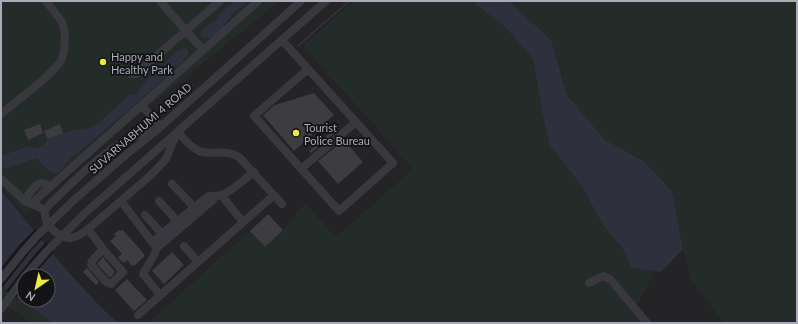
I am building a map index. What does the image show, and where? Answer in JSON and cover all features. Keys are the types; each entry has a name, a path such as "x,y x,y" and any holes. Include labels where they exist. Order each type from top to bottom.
{"street":[{"path":"1,114 42,81 62,59 65,34 62,22 46,1"},
{"path":"160,1 204,50"},
{"path":"131,74 136,74 220,1"},
{"path":"28,202 50,186 258,1"},
{"name":"SUVARNABHUMI 4 ROAD","path":"1,279 22,253 75,199 161,126 301,1"},
{"path":"32,268 60,237 84,214 326,1"},
{"path":"282,40 393,163 339,211 254,116 308,69"},
{"path":"141,105 161,126 135,136 101,157 51,203 45,210 46,217 51,228 57,234 72,238 88,229 151,175 166,159 178,132"},
{"path":"301,169 356,122"},
{"path":"178,132 189,144 200,152 227,152 234,154 243,160 282,204"},
{"path":"180,223 194,207 208,196 218,195 230,191 254,172"},
{"path":"1,179 28,202 45,210"},
{"path":"172,184 194,207"},
{"path":"154,245 180,223 218,195"},
{"path":"218,195 243,222"},
{"path":"138,315 274,195"},
{"path":"121,201 154,245 153,257 143,274 160,295"},
{"path":"159,202 180,223"},
{"path":"145,215 164,236"},
{"path":"88,229 103,250"},
{"path":"184,246 198,262"},
{"path":"589,283 603,276 610,279 647,323"},
{"path":"1,309 16,289"}],"shaded area":[{"path":"1,1 797,1 797,323 1,323"},
{"name":"Happy and Healthy Park","path":"1,1 280,1 129,123 25,214 1,187"},
{"path":"353,1 474,1 478,6 504,26 533,59 549,144 583,188 602,224 624,250 631,268 653,271 652,277 637,305 652,323 148,323 250,231 265,247 283,230 305,203 336,237 413,169 303,46"},
{"path":"509,1 797,1 797,323 724,323 691,279 683,249 672,191 644,161 605,140 567,95 551,40"},
{"path":"1,285 16,296 16,308 32,308 53,323 31,323 1,301"}],"water":[{"path":"235,1 249,1 234,12 222,28 213,36 208,38 202,37 201,34 203,29 215,21 220,14"},
{"path":"474,1 509,1 551,40 567,95 605,140 644,161 672,191 683,249 661,272 631,268 624,250 602,224 583,188 549,144 533,59 504,26 478,6"},
{"path":"185,48 188,53 183,61 146,95 72,157 60,172 51,172 36,158 8,168 1,167 1,156 26,147 37,148 44,144 48,139 74,130 89,128 99,123 130,94 135,95 147,80 161,71 173,55"},
{"path":"1,190 71,275 118,323 53,323 32,308 56,308 56,268 16,268 16,296 1,285"}],"pier":[{"path":"35,229 43,238 18,268 16,268 16,270 2,288 1,268 20,244"},
{"path":"46,242 54,252 40,268 24,268"},
{"path":"16,278 16,298 6,291"}],"building":[{"name":"Tourist Police Bureau","path":"314,93 334,115 294,151 263,115 275,105"},
{"path":"40,124 43,133 28,140 24,130"},
{"path":"60,124 63,133 48,139 44,131"},
{"path":"335,129 337,131 311,153 309,151"},
{"path":"344,140 363,162 338,184 318,161"},
{"path":"268,214 283,230 265,247 250,231"},
{"path":"119,230 123,230 144,254 144,257 135,265 132,266 127,260 124,263 118,258 122,254 110,241 116,236 114,234"},
{"path":"172,252 184,265 164,284 152,271"},
{"path":"103,257 115,272 110,278 97,264"},
{"path":"87,268 99,282 96,285 83,272"},
{"path":"127,279 147,300 134,311 115,290"}],"waterway":[{"path":"298,46 349,1"}],"place":[{"name":"Happy and Healthy Park","path":"103,62"},
{"name":"Tourist Police Bureau","path":"296,133"}]}
